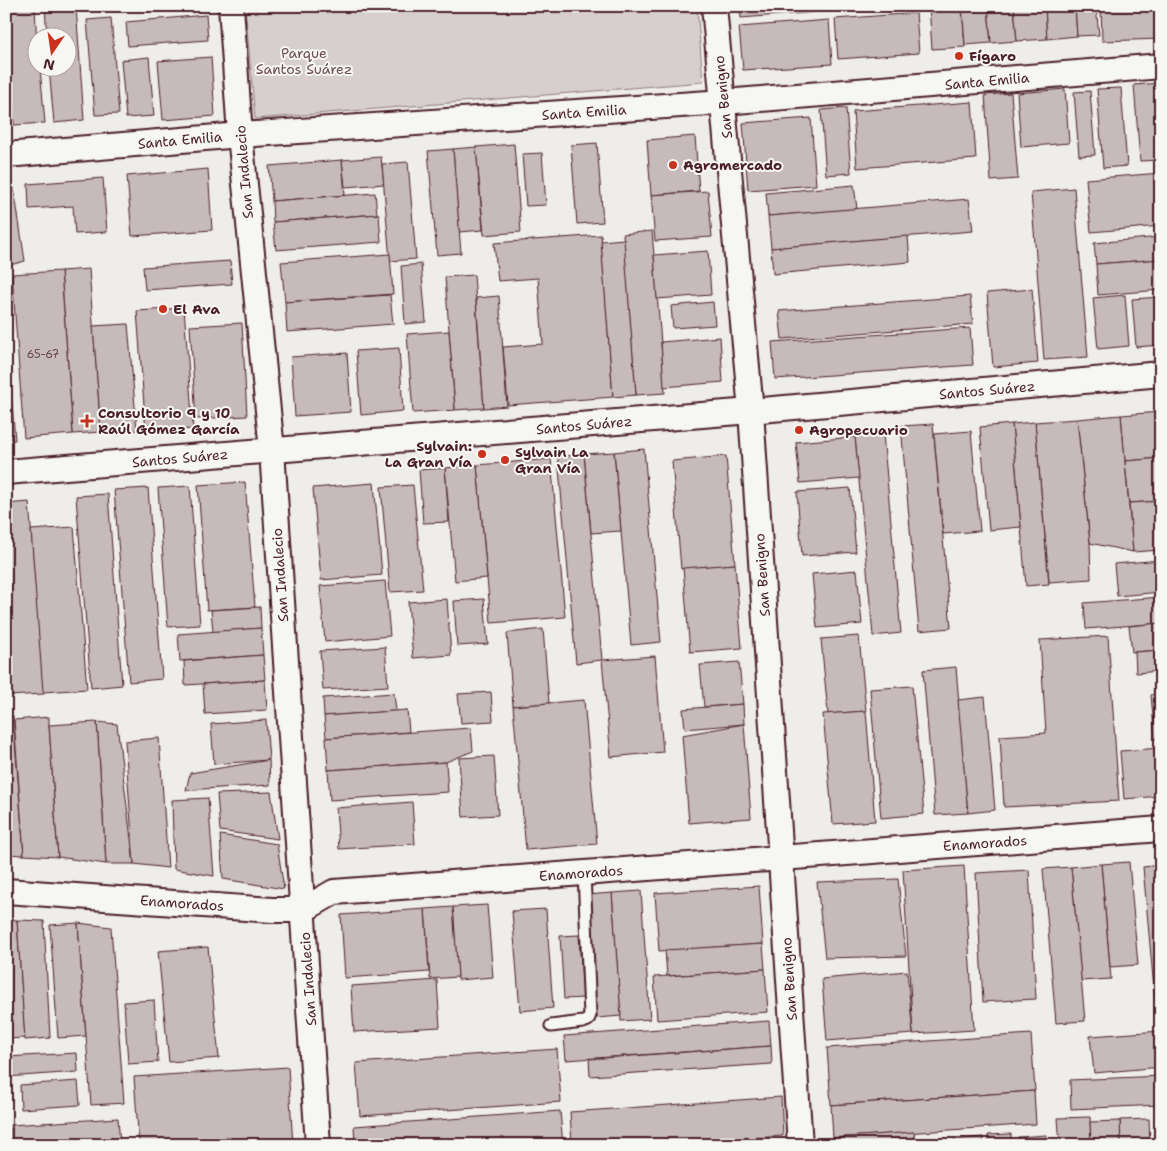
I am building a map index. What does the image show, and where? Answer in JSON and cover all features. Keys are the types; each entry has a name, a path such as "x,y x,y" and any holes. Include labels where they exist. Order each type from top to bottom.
{"street":[{"name":"San Indalecio","path":"231,6 240,135 272,450 318,1145"},
{"name":"San Benigno","path":"714,6 751,411 800,1145"},
{"name":"Santa Emilia","path":"6,155 240,135 724,102 1161,66"},
{"name":"Santos Suárez","path":"6,472 751,411 1161,374"},
{"name":"Enamorados","path":"6,890 272,910 303,910 334,892 1161,829"}],"lane":[{"path":"551,1026 583,1022 588,1020 590,1015 584,873"}],"green space":[{"name":"Parque Santos Suárez","path":"245,6 697,6 703,82 255,119"}],"building":[{"path":"6,6 35,6 36,28 28,28 28,78 41,78 45,123 14,125"},
{"path":"45,6 76,6 78,28 46,28"},
{"path":"276,6 317,6 276,9"},
{"path":"740,6 896,6 741,18"},
{"path":"929,6 962,6 965,47 932,49"},
{"path":"962,6 988,6 991,43 965,45"},
{"path":"988,6 1014,6 1017,41 991,43"},
{"path":"1014,6 1045,6 1047,39 1017,41"},
{"path":"1045,6 1075,6 1077,36 1047,39"},
{"path":"1075,6 1096,6 1099,35 1077,36"},
{"path":"1101,6 1161,6 1161,39 1102,41"},
{"path":"916,13 919,53 838,59 835,19"},
{"path":"206,15 208,40 128,46 126,22"},
{"path":"111,18 119,114 95,115 87,20"},
{"path":"829,20 832,64 743,70 739,27"},
{"path":"78,34 84,120 54,123 50,78 78,78"},
{"path":"149,57 154,116 126,118 121,60"},
{"path":"211,57 215,116 163,120 158,61"},
{"path":"1161,83 1161,160 1140,161 1134,85"},
{"path":"1121,88 1127,166 1103,168 1097,89"},
{"path":"1065,89 1069,143 1021,147 1017,93"},
{"path":"1090,91 1095,155 1079,156 1074,92"},
{"path":"1011,93 1018,179 991,181 985,95"},
{"path":"972,102 976,159 857,168 853,111"},
{"path":"846,108 851,173 826,175 821,110"},
{"path":"811,118 816,185 748,190 743,123"},
{"name":"Agromercado","path":"695,136 699,191 651,195 647,140"},
{"path":"597,143 603,222 577,224 571,145"},
{"path":"514,144 521,232 484,235 476,147"},
{"path":"476,147 483,230 459,232 453,149"},
{"path":"453,149 461,253 437,255 428,151"},
{"path":"542,153 546,205 526,206 522,154"},
{"path":"381,157 384,184 345,187 342,160"},
{"path":"342,160 345,195 272,201 269,166"},
{"path":"408,162 416,259 390,261 382,164"},
{"path":"208,169 212,230 132,236 127,176"},
{"path":"1161,173 1161,226 1091,232 1086,179"},
{"path":"103,178 107,232 75,234 73,206 29,209 28,184"},
{"path":"854,185 857,209 768,216 766,193"},
{"path":"14,188 25,261 6,266 6,190"},
{"path":"1074,188 1088,357 1044,360 1031,192"},
{"path":"708,191 712,237 655,241 651,195"},
{"path":"375,193 377,214 273,222 272,201"},
{"path":"969,199 973,231 771,248 768,216"},
{"path":"379,214 381,242 276,250 273,222"},
{"path":"652,231 665,393 636,395 623,234"},
{"path":"601,235 613,397 508,405 503,347 543,344 538,278 498,281 494,243"},
{"path":"908,236 910,262 773,274 771,248"},
{"path":"1161,237 1161,259 1096,264 1094,243"},
{"path":"624,239 636,395 613,397 601,241"},
{"path":"708,251 711,295 657,299 654,255"},
{"path":"390,254 393,294 285,302 281,262"},
{"path":"1161,259 1161,290 1098,295 1096,264"},
{"path":"230,261 232,284 145,290 143,267"},
{"path":"421,264 426,322 405,324 401,266"},
{"path":"89,269 101,432 73,434 61,271"},
{"path":"61,271 73,434 24,438 12,274"},
{"path":"474,275 484,408 455,410 445,277"},
{"path":"1032,289 1038,363 993,367 987,293"},
{"path":"390,295 393,324 287,332 285,302"},
{"path":"1125,295 1129,346 1098,349 1093,298"},
{"path":"499,296 507,406 484,408 476,298"},
{"path":"970,296 973,324 782,339 779,311"},
{"path":"1161,297 1161,345 1136,347 1132,299"},
{"path":"713,302 715,325 673,328 671,306"},
{"path":"184,308 193,429 146,432 137,311"},
{"path":"242,323 247,416 196,419 190,326"},
{"path":"128,324 137,430 101,432 93,326"},
{"path":"6,325 15,440 6,441"},
{"path":"970,328 973,365 775,379 772,342"},
{"path":"449,331 455,410 413,413 407,334"},
{"path":"720,337 723,382 664,387 661,342"},
{"path":"399,348 403,411 361,415 356,351"},
{"path":"347,353 351,412 295,416 291,357"},
{"path":"1161,412 1161,458 1125,461 1121,415"},
{"path":"1121,415 1133,552 1090,543 1077,419"},
{"path":"1077,419 1090,543 1091,579 1049,582 1035,422"},
{"path":"1035,422 1049,584 1026,586 1012,424"},
{"path":"933,424 951,628 919,631 901,426"},
{"path":"1012,424 1021,527 989,530 980,427"},
{"path":"971,431 980,531 943,534 934,434"},
{"path":"883,434 901,633 873,636 855,437"},
{"path":"855,437 859,478 800,483 796,442"},
{"path":"644,449 661,642 631,645 614,452"},
{"path":"614,452 621,531 591,533 584,454"},
{"path":"584,454 602,660 576,663 558,457"},
{"path":"726,456 735,564 681,569 672,461"},
{"path":"1161,458 1161,501 1129,503 1125,461"},
{"path":"551,459 565,617 491,623 477,465"},
{"path":"477,465 487,578 455,581 445,468"},
{"path":"445,468 449,522 423,523 419,470"},
{"path":"245,482 255,607 207,610 198,485"},
{"path":"374,483 382,575 321,580 313,488"},
{"path":"413,485 423,590 390,592 381,487"},
{"path":"190,486 200,625 168,627 158,488"},
{"path":"148,488 162,679 129,682 114,490"},
{"path":"850,488 856,552 802,556 797,492"},
{"path":"108,494 122,685 91,688 76,496"},
{"path":"1161,501 1161,550 1133,552 1129,503"},
{"path":"29,502 44,694 8,696 6,504"},
{"path":"74,527 87,689 43,692 31,530"},
{"path":"1161,560 1161,592 1117,596 1114,564"},
{"path":"735,564 742,648 690,652 683,568"},
{"path":"857,570 862,624 817,628 812,574"},
{"path":"385,581 390,636 325,642 320,586"},
{"path":"1161,597 1161,623 1086,629 1084,603"},
{"path":"447,599 451,655 413,658 408,602"},
{"path":"484,599 488,644 457,646 454,601"},
{"path":"260,607 261,628 213,632 211,610"},
{"path":"1161,623 1161,650 1132,652 1129,626"},
{"path":"261,628 263,655 180,661 178,634"},
{"path":"543,629 549,703 513,706 507,633"},
{"path":"859,636 866,711 828,714 821,639"},
{"path":"1108,636 1119,801 1004,807 1000,736 1046,733 1040,640"},
{"path":"385,647 388,686 323,690 320,651"},
{"path":"1161,650 1161,671 1136,673 1135,652"},
{"path":"263,655 265,680 185,685 184,661"},
{"path":"655,656 663,752 611,757 602,660"},
{"path":"739,662 743,704 704,707 700,665"},
{"path":"956,667 968,813 935,815 923,670"},
{"path":"1153,671 1161,671 1161,694 1154,694"},
{"path":"265,680 267,710 205,714 203,684"},
{"path":"912,686 924,814 881,818 870,689"},
{"path":"491,692 493,721 461,723 458,694"},
{"path":"394,693 396,711 324,716 323,698"},
{"path":"1161,694 1161,738 1155,739 1151,695"},
{"path":"985,697 995,810 968,813 958,700"},
{"path":"584,700 597,844 526,850 513,706"},
{"path":"743,704 744,724 685,729 683,709"},
{"path":"407,710 409,732 326,738 324,716"},
{"path":"866,711 875,821 833,824 823,714"},
{"path":"6,716 13,716 24,855 6,854"},
{"path":"49,717 58,857 24,855 14,720"},
{"path":"266,720 269,760 214,764 211,724"},
{"path":"97,722 117,724 134,864 106,864"},
{"path":"97,722 106,864 58,857 49,725"},
{"path":"744,724 751,818 689,823 682,735"},
{"path":"471,728 473,751 446,762 328,770 326,738"},
{"path":"159,738 168,868 134,864 125,741"},
{"path":"1161,748 1161,796 1124,799 1120,751"},
{"path":"494,756 498,815 463,817 459,758"},
{"path":"269,760 270,785 186,790 190,773"},
{"path":"446,762 448,792 330,800 328,770"},
{"path":"271,792 278,839 220,831 217,794"},
{"path":"208,798 214,876 174,869 172,800"},
{"path":"412,802 415,844 339,849 336,808"},
{"path":"220,835 277,844 284,889 223,879"},
{"path":"1129,862 1138,965 1110,967 1101,864"},
{"path":"1101,864 1111,979 1081,981 1071,867"},
{"path":"1161,865 1161,1001 1155,1001 1143,867"},
{"path":"964,866 974,1030 913,1034 903,870"},
{"path":"1071,867 1085,1021 1056,1023 1043,869"},
{"path":"1029,870 1036,999 983,1002 976,873"},
{"path":"898,879 906,956 825,958 817,882"},
{"path":"759,886 763,944 659,951 655,893"},
{"path":"641,891 650,1019 621,1021 612,893"},
{"path":"612,893 621,1016 597,1018 587,895"},
{"path":"487,905 493,977 458,980 453,907"},
{"path":"453,907 458,977 430,979 425,909"},
{"path":"425,909 429,972 345,978 341,915"},
{"path":"546,909 553,1008 520,1011 512,911"},
{"path":"6,919 17,920 25,1038 6,1039"},
{"path":"17,920 44,921 50,1038 25,1040"},
{"path":"78,923 86,1036 58,1038 50,925"},
{"path":"78,923 111,927 124,1103 91,1105"},
{"path":"579,935 583,998 564,999 560,936"},
{"path":"763,944 765,969 667,976 665,950"},
{"path":"208,947 219,1058 169,1062 158,951"},
{"path":"765,969 768,1012 657,1020 654,977"},
{"path":"907,971 913,1034 827,1041 822,979"},
{"path":"437,980 440,1027 354,1032 351,986"},
{"path":"154,1000 158,1062 128,1064 124,1002"},
{"path":"769,1021 771,1046 566,1060 564,1036"},
{"path":"1161,1031 1161,1067 1094,1073 1090,1036"},
{"path":"1031,1034 1035,1091 831,1105 827,1048"},
{"path":"771,1046 772,1064 590,1076 589,1059"},
{"path":"557,1049 561,1102 360,1116 356,1063"},
{"path":"77,1053 78,1072 6,1077 6,1057"},
{"path":"288,1067 293,1145 139,1145 134,1077"},
{"path":"1161,1076 1161,1105 1071,1109 1070,1080"},
{"path":"78,1081 80,1105 21,1109 20,1085"},
{"path":"1034,1091 1036,1124 833,1138 831,1105"},
{"path":"781,1097 783,1136 653,1145 572,1145 570,1112"},
{"path":"560,1111 563,1145 355,1145 354,1126"},
{"path":"1090,1117 1091,1145 1060,1145 1058,1118"},
{"path":"118,1118 120,1145 11,1145 10,1125"},
{"path":"1149,1119 1150,1145 1121,1145 1120,1120"},
{"path":"1120,1121 1121,1145 1091,1145 1090,1122"},
{"path":"6,1125 10,1125 11,1145 6,1145"},
{"path":"914,1132 915,1145 834,1145 833,1138"},
{"path":"1011,1134 1011,1145 988,1145 988,1135"},
{"path":"1046,1135 1047,1145 1018,1145 1018,1137"},
{"path":"983,1137 983,1145 954,1145 953,1140"}],"place":[{"name":"Fígaro","path":"959,56"},
{"name":"Agromercado","path":"673,165"},
{"name":"El Ava","path":"163,309"},
{"name":"Consultorio 9 y 10 Raúl Gómez García","path":"87,421"},
{"name":"Agropecuario","path":"799,430"},
{"name":"Sylvain: La Gran Vía","path":"482,454"},
{"name":"Sylvain La Gran Vía","path":"505,460"}]}
